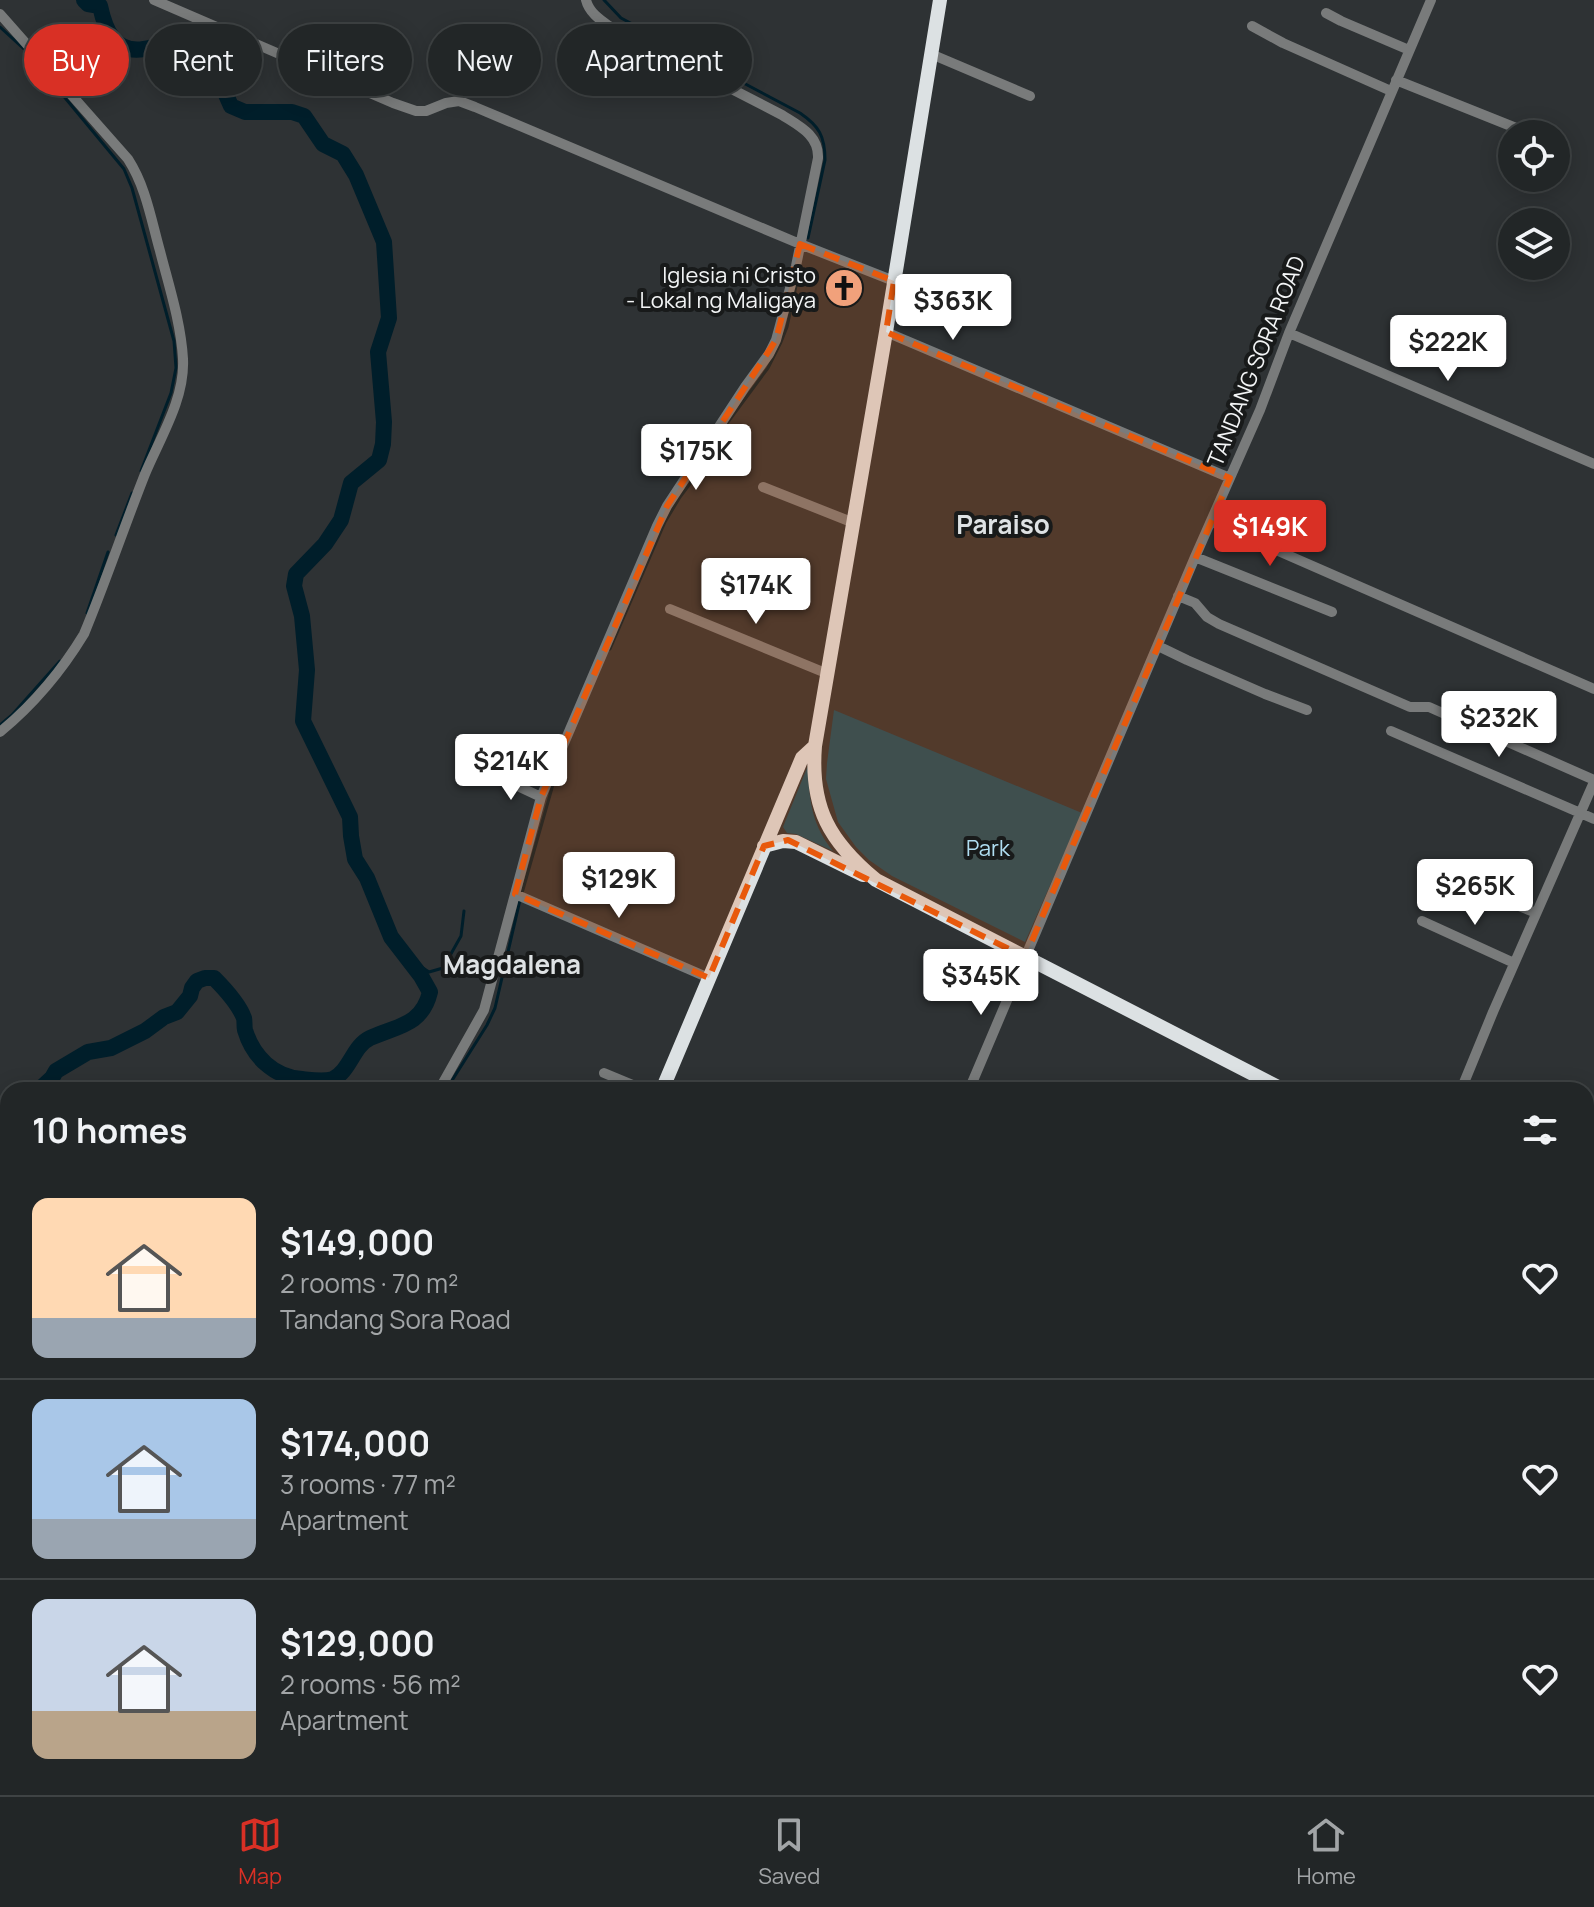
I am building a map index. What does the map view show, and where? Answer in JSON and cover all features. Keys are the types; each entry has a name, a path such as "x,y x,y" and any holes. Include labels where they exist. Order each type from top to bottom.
{"highway":[{"path":"876,880 847,854 831,834 816,789 813,765 940,0"},
{"path":"665,1082 802,758 815,746"},
{"path":"764,846 783,841 796,842 820,852 1268,1082"}],"street":[{"path":"154,0 416,111 459,101 475,107 894,281"},
{"path":"444,1082 484,1010 541,797 667,506 776,340 789,296 818,158 815,140 807,131 782,115 609,26 587,7 586,0"},
{"name":"TANDANG SORA ROAD","path":"972,1082 1260,410 1289,333 1431,0"},
{"path":"1326,13 1409,50"},
{"path":"0,14 137,173 144,189 176,314 183,360 176,399 163,435 84,634 71,657 47,687 24,713 0,732"},
{"path":"1252,26 1283,43 1498,122"},
{"path":"931,54 1030,96"},
{"path":"886,332 1230,478"},
{"path":"1289,333 1594,464"},
{"path":"763,487 854,523"},
{"path":"1212,522 1594,689"},
{"path":"1195,557 1332,612"},
{"path":"1178,596 1195,603 1207,617 1219,624 1410,707 1429,707 1594,781 1464,1082"},
{"path":"670,609 828,674"},
{"path":"1158,646 1307,710"},
{"path":"1391,731 1594,819"},
{"path":"496,776 541,797"},
{"path":"515,894 709,978"},
{"path":"1490,894 1536,913"},
{"path":"1422,921 1514,963"},
{"path":"604,1073 626,1082"}],"highlighted area":[{"path":"800,244 894,281 886,332 1230,478 1025,957 788,840 764,846 709,978 515,894 541,797 667,506 776,340"}],"green space":[{"name":"Park","path":"834,710 1082,813 1025,942 892,876 856,847 838,822 826,779"},
{"path":"809,763 812,810 820,831 833,851 787,833 783,827"}],"waterway":[{"path":"48,1082 56,1071 88,1052 111,1048 177,1012 197,981 205,978 214,978 235,1002 244,1018 253,1049 266,1064 282,1074 318,1080 333,1079 344,1070 364,1042 414,1018 421,1012 430,992 391,937 367,878 355,859 350,817 303,721 307,670 302,616 294,586 296,574 325,544 341,520 351,483 379,460 384,422 378,352 389,318 384,242 356,175 343,154 323,144 304,116 292,112 245,112 231,106 216,72 181,39 144,49 125,48 108,31 100,6 84,0"},
{"path":"604,0 621,18 812,122 822,138 825,160 808,238"},
{"path":"0,27 24,49"},
{"path":"64,96 124,169 174,341 176,368 171,393 141,471"},
{"path":"610,649 665,522 728,422 768,368 787,327 798,277"},
{"path":"116,535 132,493"},
{"path":"87,613 108,552"},
{"path":"0,725 60,661"},
{"path":"522,893 556,774"},
{"path":"451,1082 495,1008 520,900"},
{"path":"415,967 429,972 443,968 461,936 464,911"}],"place":[{"name":"Iglesia ni Cristo - Lokal ng Maligaya","path":"844,288"}],"district":[{"name":"Paraiso","path":"1003,525"},
{"name":"Magdalena","path":"512,965"}]}
